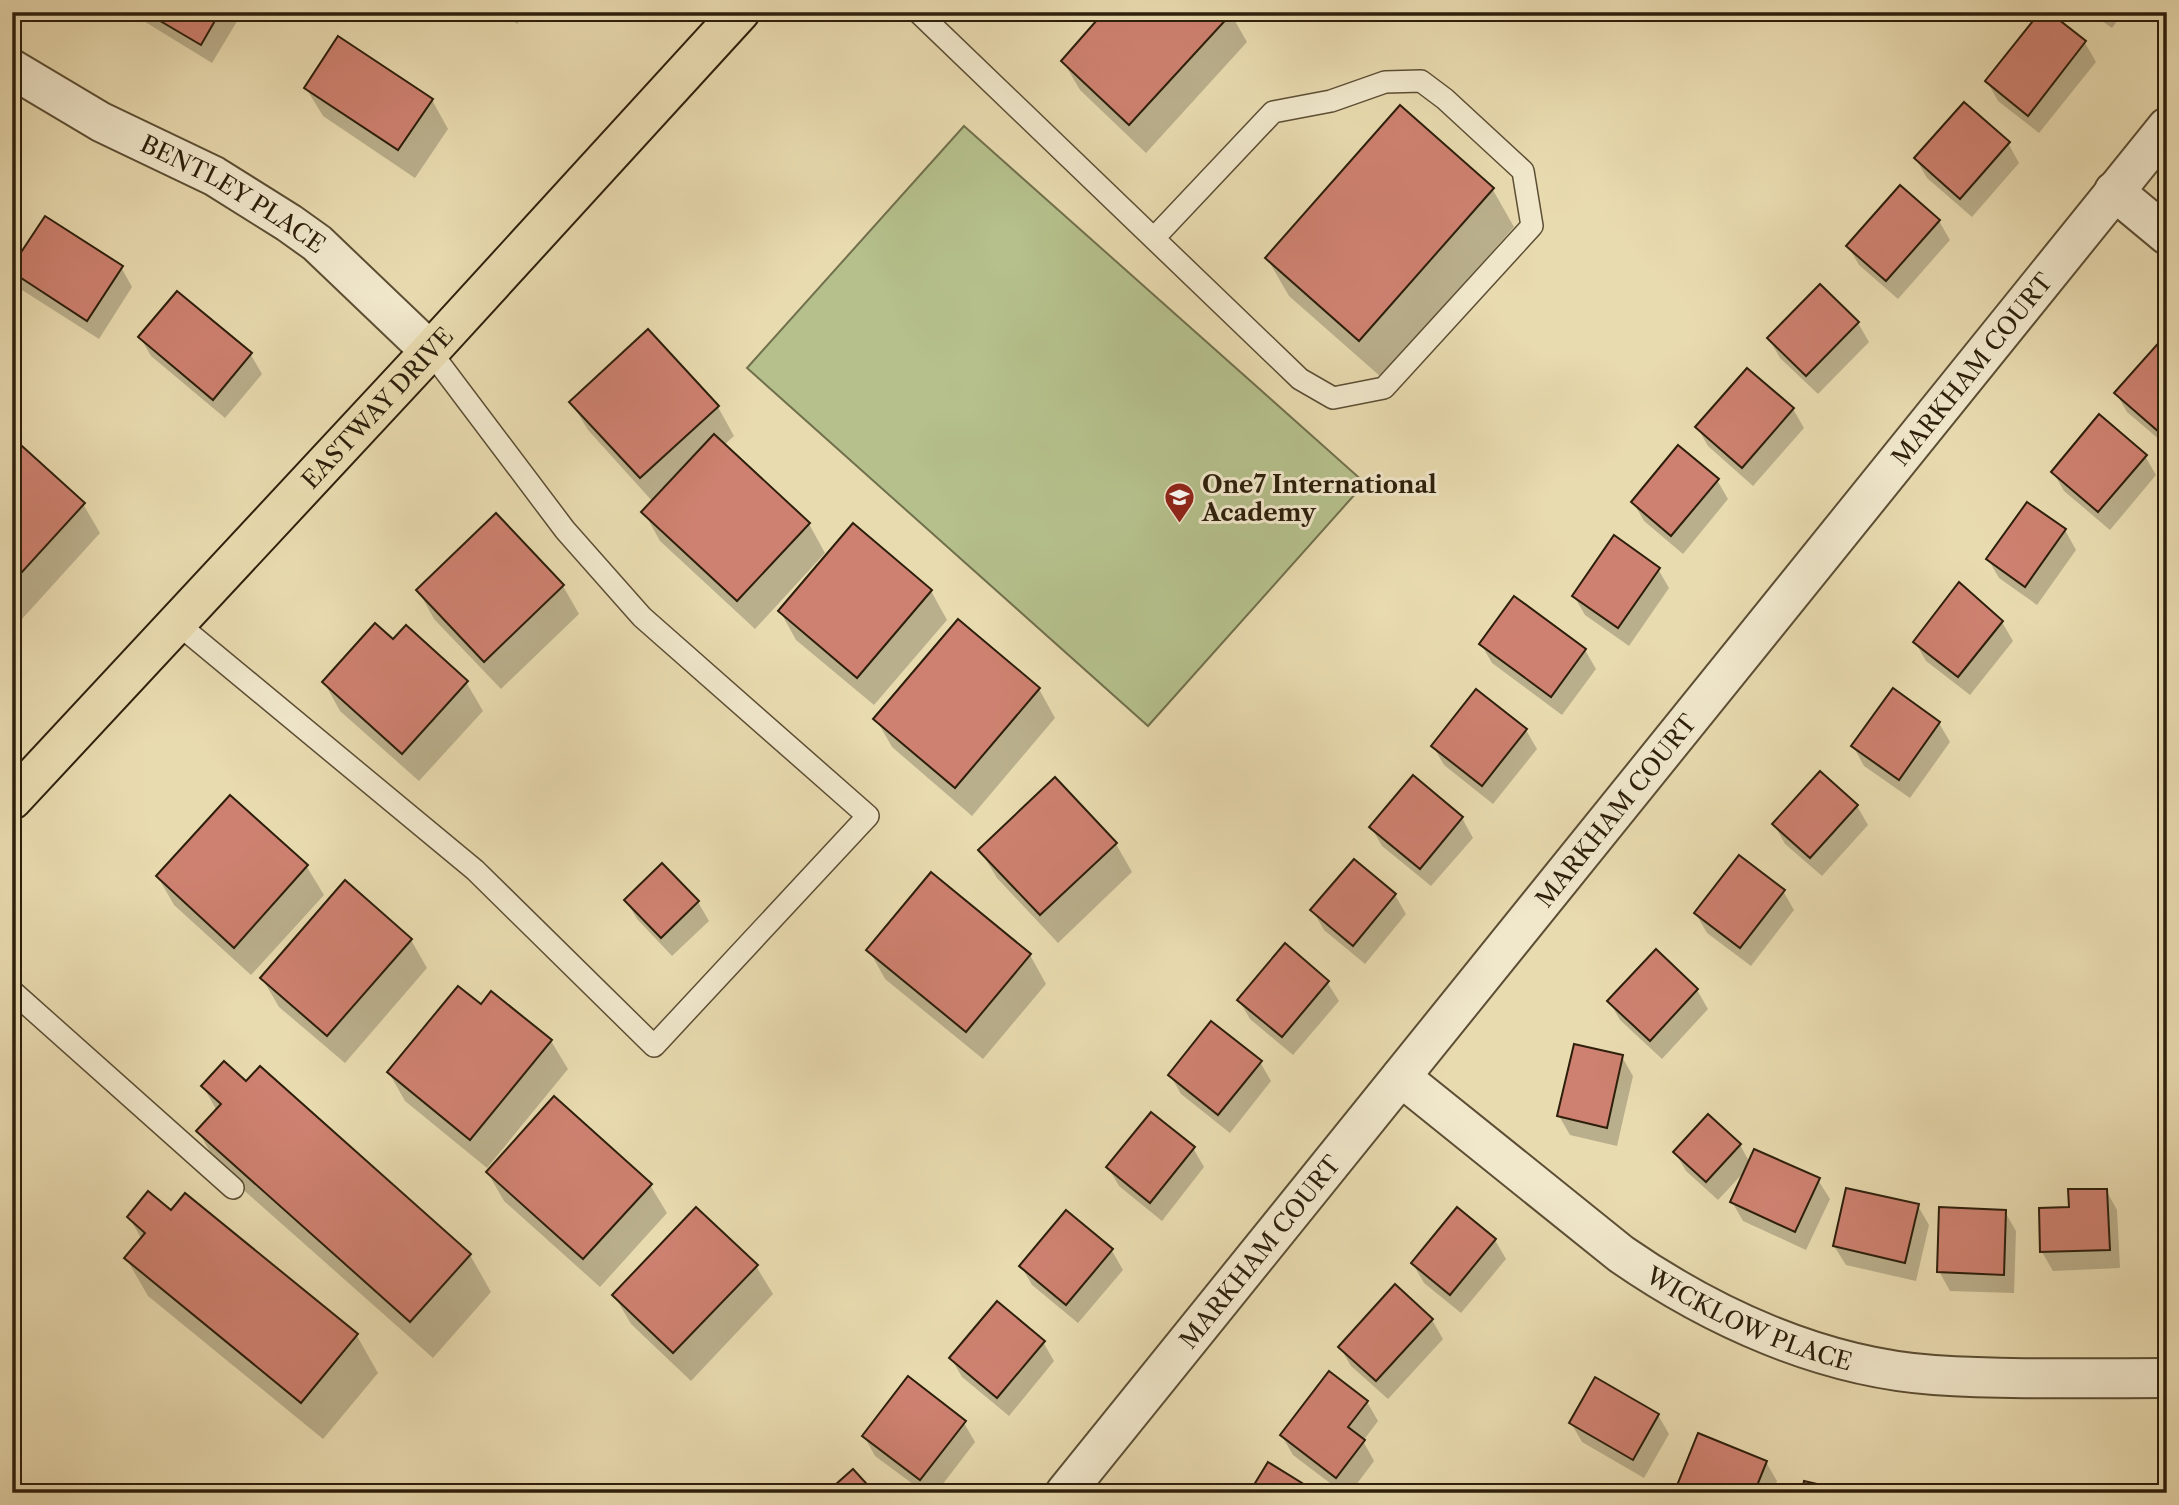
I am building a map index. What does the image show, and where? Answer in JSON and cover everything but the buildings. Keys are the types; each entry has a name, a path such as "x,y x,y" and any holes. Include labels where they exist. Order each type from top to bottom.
{"main road":[{"name":"EASTWAY DRIVE","path":"12,800 178,624 740,12"}],"street":[{"name":"BENTLEY PLACE","path":"12,69 101,122 214,176 289,223 317,243 430,351"},
{"name":"MARKHAM COURT","path":"1065,1493 2167,127"},
{"path":"2115,191 2167,234"},
{"name":"WICKLOW PLACE","path":"1401,1077 1621,1254 1655,1278 1730,1319 1828,1354 1932,1374 2167,1378"}],"lane":[{"path":"918,12 1300,379 1333,398 1384,388 1532,226 1523,171 1421,81 1385,82 1331,101 1273,112 1155,237"},
{"path":"178,624 475,870 654,1046 868,816 642,617 565,530 430,351"},
{"path":"12,991 233,1188"}],"green space":[{"path":"964,126 1365,483 1148,726 747,368"}],"place":[{"name":"One7 International Academy","path":"1179,525"}]}
